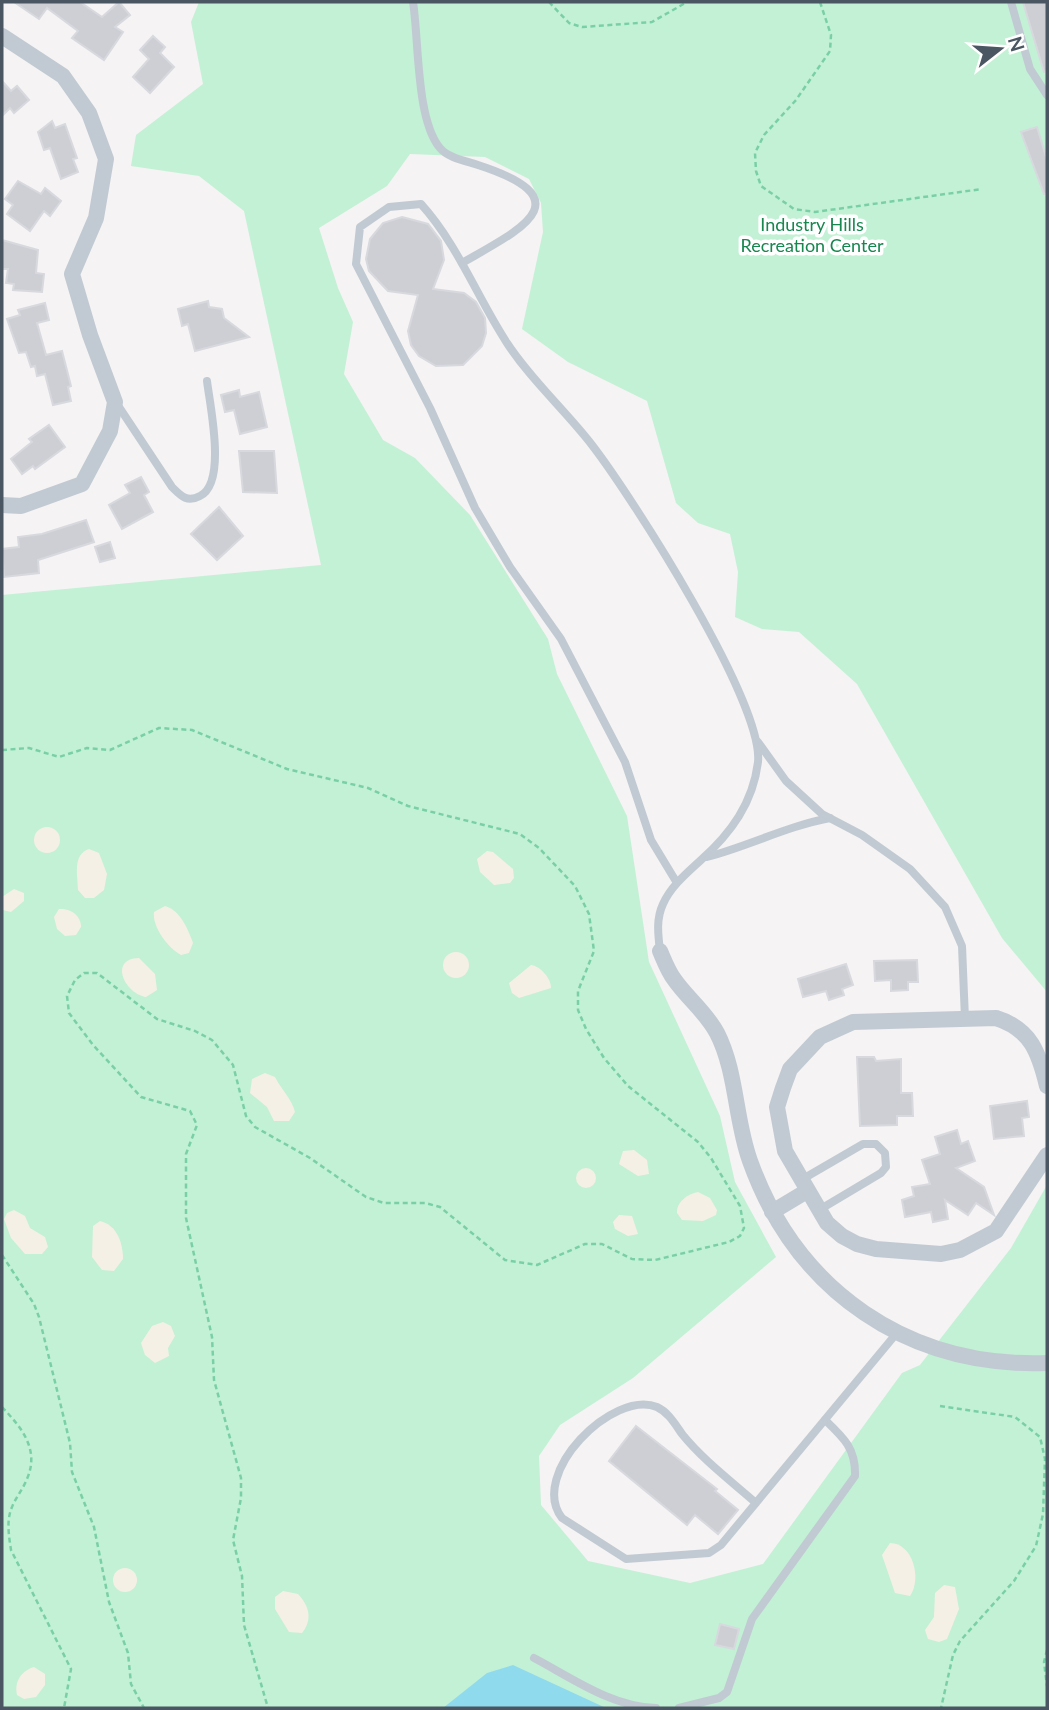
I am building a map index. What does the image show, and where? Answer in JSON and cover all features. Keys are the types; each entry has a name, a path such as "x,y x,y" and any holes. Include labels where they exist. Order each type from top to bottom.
{"street":[{"path":"2,36 63,76 89,114 106,159 96,218 72,274 90,335 115,402 110,431 82,484 22,506 2,505"},
{"path":"660,951 673,978 717,1033 729,1069 749,1160 786,1238 816,1272 850,1303 896,1334 968,1358 1009,1364 1047,1363"},
{"path":"1047,1086 1037,1049 1024,1032 1011,1023 996,1018 853,1022 828,1032 803,1052 790,1069 778,1107 785,1151 804,1186 827,1223 857,1244 941,1254 960,1250 996,1231 1047,1155"},
{"path":"772,1212 804,1186"}],"lane":[{"path":"413,2 422,95 431,134 441,150 515,179 531,190 535,200 535,214 524,227 462,263"},
{"path":"1011,2 1030,69 1047,95"},
{"path":"677,883 652,840 625,762 561,639 510,567 475,508 430,408 356,264 360,228 389,207 421,204 442,228 514,352 593,446 648,525 740,692 757,739 786,781 830,818 862,835 910,869 945,907 962,946 965,1019"},
{"path":"115,402 172,487 184,498 194,499 204,495 211,486 216,468 207,380"},
{"path":"660,951 657,925 663,904 677,883 734,825 747,805 758,759 757,739"},
{"path":"705,857 738,849 798,824 830,818"},
{"path":"804,1186 863,1144 876,1144 886,1153 886,1167 881,1173 819,1210"},
{"path":"756,1503 693,1448 665,1411 645,1404 623,1409 589,1431 559,1467 552,1491 556,1511 562,1518 626,1559 709,1553 721,1545 756,1503 825,1420 896,1334"},
{"path":"679,1708 719,1698 727,1692 746,1634 761,1604 852,1483 855,1476 854,1453 848,1441 825,1420"},
{"path":"534,1658 606,1696 626,1704 656,1708"}],"path":[{"path":"549,2 569,23 582,27 652,22 687,2"},
{"path":"820,2 831,35 830,51 796,100 764,135 755,153 756,171 761,186 794,209 815,212 982,189"},
{"path":"2,750 29,748 59,757 87,748 110,750 159,728 192,730 246,755 287,769 368,788 408,806 520,834 539,848 575,886 589,914 594,951 578,991 578,1010 586,1029 604,1058 628,1086 698,1142 723,1173 740,1206 744,1228 740,1236 706,1250 655,1260 632,1259 602,1244 586,1244 537,1265 518,1264 490,1250 440,1207 425,1203 384,1203 366,1197 310,1158 255,1127 246,1116 233,1065 212,1040 147,1013 97,973 84,973 75,980 67,996 69,1013 76,1026 133,1091 154,1102 190,1111 197,1125 186,1154 186,1218 212,1336 214,1380 241,1478 233,1540 242,1576 244,1625 268,1708"},
{"path":"2,1255 34,1304 39,1317 70,1443 72,1472 94,1528 109,1602 128,1653 131,1684 144,1708"},
{"path":"940,1406 999,1413 1015,1417 1031,1428 1044,1447 1045,1509 1036,1546 1014,1581 956,1648 941,1708"},
{"path":"2,1408 23,1429 31,1450 32,1462 28,1478 11,1508 8,1521 11,1550 71,1669 64,1708"},
{"path":"1047,1650 1047,1686"}],"green space":[{"name":"Industry Hills Recreation Center","path":"199,2 1047,2 1047,992 1002,938 857,684 799,632 762,629 735,617 738,572 730,534 698,523 676,503 647,401 568,362 522,329 543,232 541,203 529,179 485,157 410,154 387,186 319,228 338,288 353,322 344,374 383,440 415,458 470,515 548,639 557,674 627,816 649,962 720,1116 735,1182 776,1257 633,1378 560,1425 539,1456 541,1505 588,1561 690,1583 763,1564 902,1373 920,1365 1011,1248 1047,1185 1047,1708 2,1708 2,595 321,565 244,211 199,176 131,166 136,135 203,84 191,22"}],"sand":[{"path":"47,827 56,831 60,840 56,849 47,853 38,849 34,840 38,831"},
{"path":"89,849 99,853 107,874 104,890 94,898 85,898 78,890 78,861"},
{"path":"487,851 493,852 513,869 514,878 510,883 494,885 480,872 477,859"},
{"path":"14,889 24,893 24,901 11,912 3,910 2,897"},
{"path":"165,906 175,912 186,926 193,943 189,953 181,955 176,952 158,930 154,912"},
{"path":"59,909 71,911 79,919 81,927 76,935 65,936 57,929 54,917"},
{"path":"456,952 465,956 469,965 465,974 456,978 447,974 443,965 447,956"},
{"path":"139,958 155,974 157,990 146,997 132,990 123,977 124,964"},
{"path":"531,965 544,973 551,988 519,998 512,993 509,983"},
{"path":"265,1073 275,1077 291,1103 295,1112 289,1121 274,1121 267,1107 250,1093 252,1079"},
{"path":"634,1150 647,1160 649,1174 638,1176 619,1164 623,1151"},
{"path":"586,1168 593,1171 596,1178 593,1185 586,1188 579,1185 576,1178 579,1171"},
{"path":"698,1192 710,1198 717,1210 716,1215 703,1221 682,1220 677,1213 678,1205"},
{"path":"14,1210 25,1216 30,1228 45,1237 48,1247 42,1254 25,1254 11,1238 4,1219 7,1213"},
{"path":"619,1215 632,1216 638,1234 628,1236 615,1229 613,1222"},
{"path":"100,1221 111,1226 122,1247 123,1259 114,1271 102,1270 92,1257 93,1226"},
{"path":"163,1322 171,1326 175,1336 168,1348 169,1356 155,1363 145,1355 141,1343 152,1326"},
{"path":"890,1543 905,1549 910,1555 915,1581 910,1596 895,1593 882,1555"},
{"path":"125,1568 136,1575 137,1580 130,1591 125,1592 114,1585 113,1580 120,1569"},
{"path":"944,1585 955,1587 959,1609 947,1639 939,1642 928,1639 925,1630 934,1617 935,1593"},
{"path":"283,1591 298,1594 305,1603 308,1623 302,1633 289,1632 275,1609 275,1597"},
{"path":"34,1667 45,1674 45,1685 36,1697 24,1699 17,1695 18,1681 25,1671"}],"water":[{"path":"513,1665 606,1708 443,1708 487,1673"}],"building":[{"path":"14,2 80,2 102,17 119,2 130,15 115,27 123,32 104,60 72,38 78,31 47,8 39,19"},
{"path":"1023,2 1047,2 1047,71 1044,72"},
{"path":"153,36 165,47 160,53 174,67 150,93 133,77 149,59 140,50"},
{"path":"2,81 11,91 17,86 29,100 14,113 10,108 2,116"},
{"path":"52,121 55,128 65,124 77,158 73,159 78,172 61,179 50,148 44,150 38,132"},
{"path":"1037,127 1047,160 1047,194 1044,194 1021,132"},
{"path":"18,181 41,194 45,188 61,201 50,216 44,211 30,231 7,214 13,205 5,199"},
{"path":"402,217 428,224 441,241 444,260 433,289 464,293 476,302 485,318 486,333 482,346 463,365 436,366 419,356 411,345 408,331 418,295 388,291 369,271 366,259 370,239 383,223"},
{"path":"2,240 38,250 36,273 44,274 42,292 13,290 14,284 6,283 8,269 2,269"},
{"path":"208,301 209,307 222,309 224,318 249,337 195,351 188,324 182,326 178,309"},
{"path":"45,303 49,320 37,323 46,355 62,351 71,386 68,387 71,401 53,405 45,374 37,376 35,366 31,367 26,352 19,353 7,319 20,315 18,310"},
{"path":"239,390 240,397 259,392 267,427 240,434 234,410 225,412 221,395"},
{"path":"49,425 65,447 35,469 33,466 22,474 11,459 32,442 29,439"},
{"path":"239,451 274,451 277,493 243,492"},
{"path":"141,477 149,492 144,495 153,512 122,529 109,505 130,493 125,485"},
{"path":"219,507 243,536 217,560 191,534"},
{"path":"86,520 94,542 38,560 39,573 4,577 2,549 19,547 18,537 42,534"},
{"path":"110,542 115,558 100,562 95,547"},
{"path":"917,960 918,982 908,982 908,990 891,991 891,980 875,981 874,961"},
{"path":"846,964 853,985 842,989 844,995 829,1000 826,991 803,997 798,979"},
{"path":"857,1057 874,1057 876,1061 901,1059 901,1093 912,1093 913,1116 897,1116 897,1125 860,1126"},
{"path":"1027,1101 1029,1117 1022,1118 1024,1136 994,1139 990,1106"},
{"path":"957,1130 961,1144 968,1141 975,1161 956,1168 984,1187 994,1215 976,1203 968,1215 945,1200 948,1219 933,1222 931,1212 905,1217 902,1200 914,1196 912,1187 930,1184 922,1160 940,1154 935,1137"},
{"path":"636,1426 717,1489 715,1491 738,1510 718,1534 695,1515 687,1525 609,1461"},
{"path":"720,1624 739,1629 734,1649 715,1645"}]}
